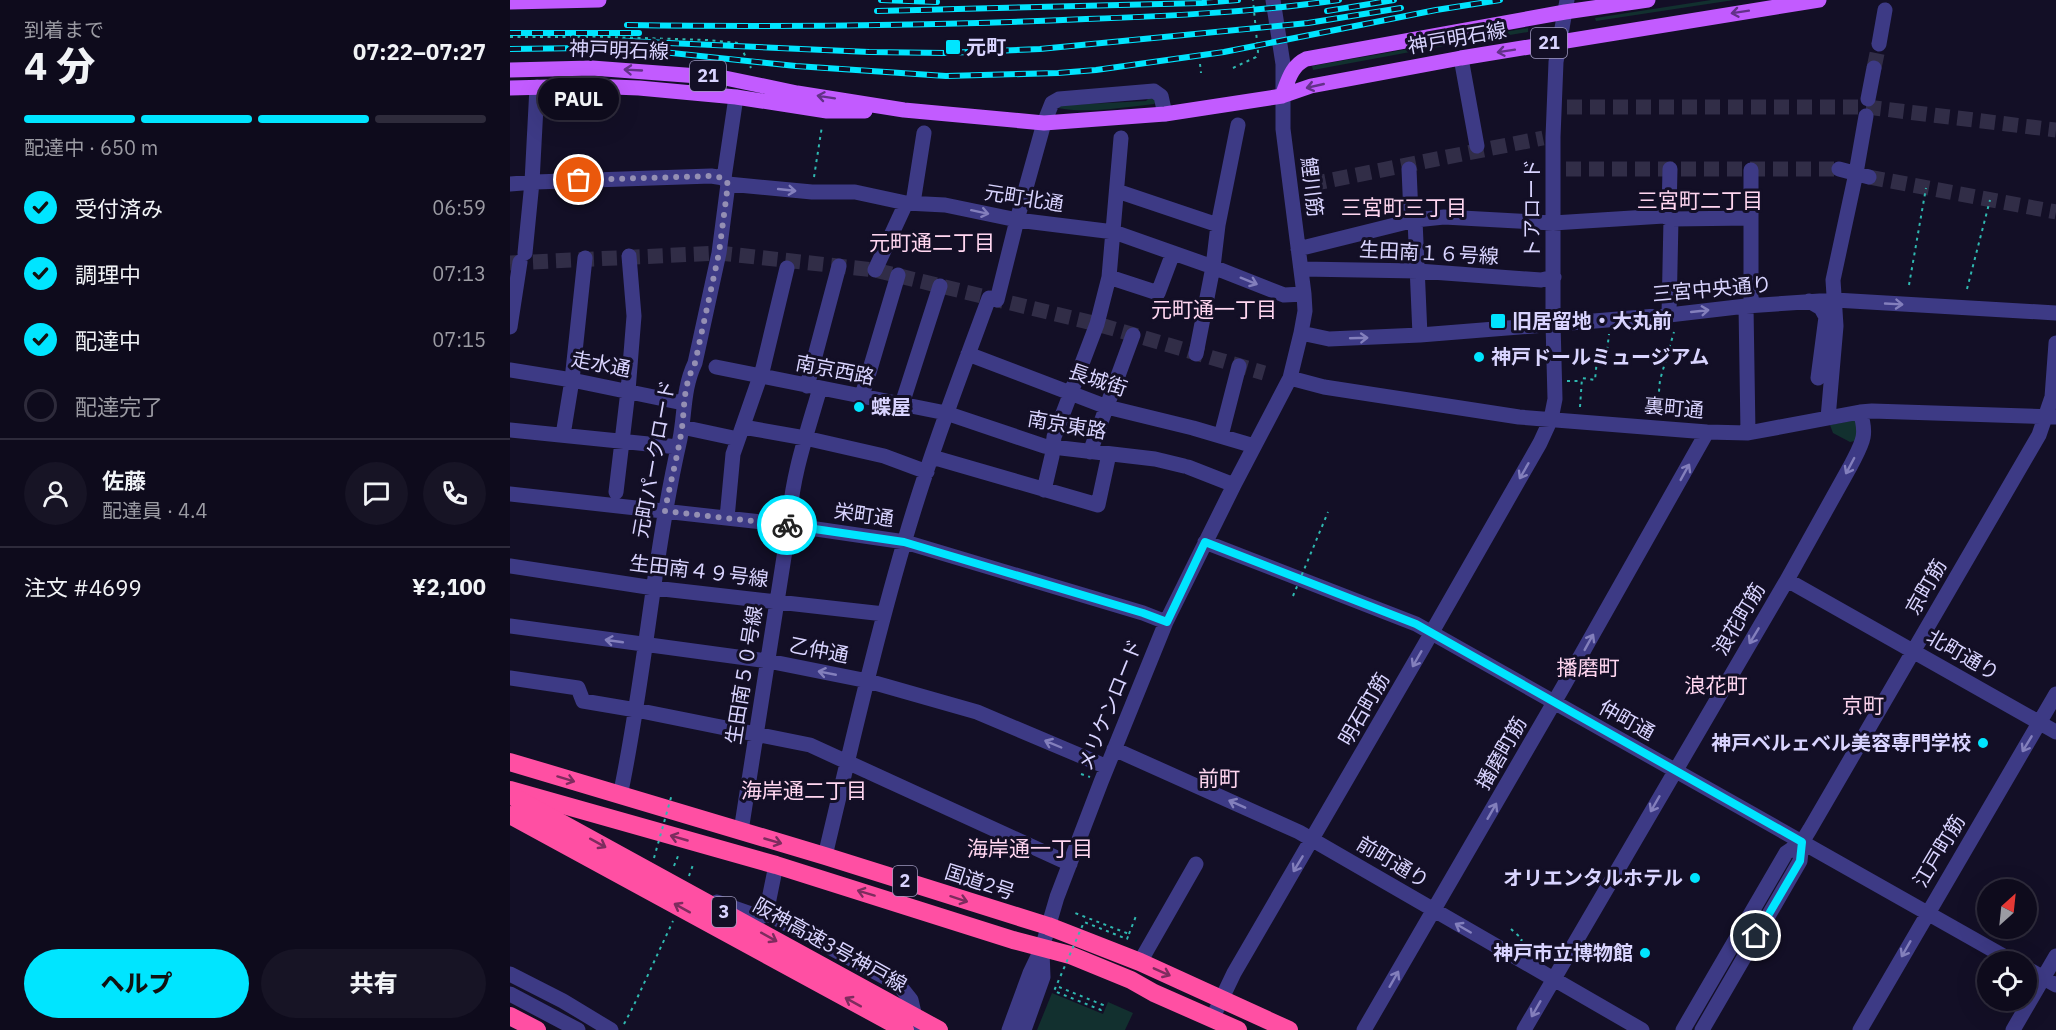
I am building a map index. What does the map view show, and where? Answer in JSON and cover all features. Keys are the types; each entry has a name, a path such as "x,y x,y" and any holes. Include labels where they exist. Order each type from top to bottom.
{"highway":[{"name":"国道2号","path":"510,762 825,856 1048,926 1140,962 1290,1030"},
{"name":"2","path":"510,790 776,865 1070,955 1111,971 1238,1030"},
{"name":"阪神高速3号神戸線","path":"510,795 939,1030"},
{"name":"阪神高速3号神戸線","path":"510,815 905,1030"},
{"path":"510,1016 537,1030"},
{"path":"510,1022 526,1030"}],"main road":[{"path":"510,2 599,0"},
{"name":"神戸明石線","path":"1282,96 1293,68 1306,59 1566,6 1648,0"},
{"name":"神戸明石線","path":"510,70 592,68 725,78 797,93 904,110 1044,123 1165,114 1282,96 1311,86 1461,58 1819,0"},
{"name":"神戸明石線","path":"510,88 639,88 736,97 827,111 904,110"}],"street":[{"name":"鯉川筋","path":"1273,0 1283,64 1283,129 1302,269 1305,311 1290,378"},
{"name":"トアロード","path":"1551,419 1555,399 1553,223 1555,69 1566,6"},
{"path":"1879,44 1885,10"},
{"path":"1461,58 1477,146"},
{"path":"1868,99 1874,68"},
{"path":"510,327 532,182 537,87"},
{"path":"825,856 884,614 904,542 946,413 968,354 993,299 1044,123 1052,103 1059,99 1154,91 1161,96 1165,114"},
{"name":"元町パークロード","path":"620,796 636,710 665,511 682,427 683,403 690,373 695,363 719,253 736,97"},
{"path":"1828,418 1836,326 1833,280 1862,175 1866,116"},
{"path":"1196,354 1238,125"},
{"path":"875,270 910,203 924,133"},
{"path":"1044,490 1054,437 1097,324 1109,277 1121,138"},
{"path":"1409,169 1411,215 1415,220 1420,335"},
{"path":"1669,315 1670,169"},
{"path":"1839,169 1862,175"},
{"path":"1748,433 1751,170"},
{"name":"元町北通","path":"510,184 711,176 726,181 812,192 855,192 910,203 945,205 1017,220 1114,232 1284,295 1304,294"},
{"path":"1117,191 1218,225"},
{"path":"1298,249 1415,220 1444,217 1553,223 1664,216 1671,219 1750,218"},
{"path":"1109,277 1158,293 1173,253"},
{"path":"563,435 572,380 585,258"},
{"path":"616,492 634,316 629,260"},
{"name":"生田南５０号線","path":"741,831 790,508 838,266"},
{"path":"726,518 733,454 762,368 787,268"},
{"name":"生田南１６号線","path":"1302,269 1418,271 1541,279 1554,277"},
{"path":"862,396 898,275"},
{"path":"902,404 940,286"},
{"name":"三宮中央通り","path":"1301,333 1329,339 1420,335 1835,300 2056,313"},
{"path":"1809,301 1821,308 1826,317 1818,378"},
{"path":"1090,452 1133,335"},
{"name":"京町筋","path":"1702,1030 1800,861 1802,842 2051,417 2056,343"},
{"name":"長城街","path":"968,354 1107,407 1254,446"},
{"name":"南京西路","path":"695,363 946,413"},
{"path":"1219,436 1239,366"},
{"name":"走水通","path":"510,370 683,403"},
{"name":"裏町通","path":"1290,378 1335,388 1519,417 1707,432 1748,433 1860,412 2051,417"},
{"name":"メリケンロード","path":"1042,948 1070,864 1107,767 1167,622 1205,542 1290,378"},
{"name":"浪花町筋","path":"1524,1030 1787,580 1861,445 1865,429 1860,412"},
{"name":"南京東路","path":"946,413 1026,441 1053,447 1155,459 1186,466 1234,485"},
{"name":"明石町筋","path":"1212,1019 1234,973 1432,633 1540,443 1551,419"},
{"path":"682,427 805,438 1044,490 1098,505 1109,454"},
{"path":"510,430 678,447"},
{"name":"播磨町筋","path":"1364,1030 1707,432"},
{"name":"栄町通","path":"510,494 789,525 904,542 1167,622"},
{"name":"仲町通","path":"1205,542 1416,624 1995,951"},
{"name":"生田南４９号線","path":"510,566 654,588 884,614"},
{"name":"北町通り","path":"1787,580 2056,732"},
{"name":"乙仲通","path":"510,626 768,662 868,681 977,712 1107,767"},
{"path":"510,678 578,688 583,701 810,745 1070,864"},
{"name":"江戸町筋","path":"1860,1030 2056,694"},
{"name":"前町通り","path":"1114,749 1299,832 1642,1030"},
{"name":"京町筋","path":"1683,1030 1786,853 1802,842"},
{"path":"1140,962 1196,864"},
{"path":"768,914 776,865"},
{"path":"710,900 760,917 768,914 903,988 913,1005 918,1030"},
{"path":"1009,1030 1042,948"},
{"path":"1024,1030 1043,977 1042,948"},
{"path":"2013,1030 2050,981 2056,956"},
{"path":"510,974 563,1001 611,1030"},
{"path":"520,1030 542,991"},
{"path":"510,994 578,1030"}],"path":[{"path":"1233,69 1256,57 1258,52 1253,0"},
{"path":"510,37 610,37 739,43 752,71"},
{"path":"1200,64 1201,73"},
{"path":"812,192 822,126"},
{"path":"1909,285 1926,188"},
{"path":"1967,289 1990,200"},
{"path":"1657,416 1660,380 1674,332"},
{"path":"1600,359 1606,360 1609,333"},
{"path":"1566,381 1582,381 1582,378 1595,380 1600,352"},
{"path":"1580,410 1582,381"},
{"path":"1293,596 1328,512"},
{"path":"653,860 672,794"},
{"path":"674,866 678,856"},
{"path":"687,881 694,861"},
{"path":"1075,913 1129,934"},
{"path":"1059,987 1103,1005 1101,1010 1054,991 1084,922 1127,939 1136,916"},
{"path":"620,1030 633,1007 673,919"},
{"path":"1511,929 1522,939 1520,944"}],"green space":[{"path":"1711,0 1734,0 1596,21 1595,18"},
{"path":"1528,28 1528,32 1313,70 1312,66"},
{"path":"1150,97 1157,102 1093,110 1058,108 1059,102 1068,105 1146,101"},
{"path":"1856,420 1859,440 1850,442 1833,433 1830,425"},
{"path":"1052,993 1103,1014 1108,1002 1133,1013 1125,1030 1037,1030"}],"tunnel":[{"path":"1874,68 1879,44"},
{"path":"1567,107 1867,107 2056,130"},
{"path":"1311,184 1543,138"},
{"path":"1566,169 1839,169"},
{"path":"1869,177 2056,212"},
{"path":"510,263 719,253 875,270 1097,324 1264,373"}],"railway":[{"path":"881,0 937,2"},
{"path":"877,11 1202,3 1238,0"},
{"path":"627,25 856,25 1029,21 1213,13 1339,0"},
{"path":"1327,11 1394,0"},
{"path":"510,49 587,48 653,51 796,66 946,76 1058,73 1224,52 1436,10 1500,0"},
{"path":"624,41 869,52 945,53 1040,49 1308,23 1401,8"},
{"path":"510,33 639,33"}],"way so far":[{"path":"579,180 711,176 724,178 728,184 719,253 695,363 690,373 683,403 682,427 665,511 787,525"}],"place":[{"name":"元町","path":"953,47"},
{"name":"PAUL","path":"579,180"},
{"name":"旧居留地・大丸前","path":"1498,321"},
{"name":"神戸ドールミュージアム","path":"1479,357"},
{"name":"蝶屋","path":"859,407"},
{"name":"神戸ベルェベル美容専門学校","path":"1983,743"},
{"name":"オリエンタルホテル","path":"1695,878"},
{"name":"神戸市立博物館","path":"1645,953"}],"district":[{"name":"三宮町二丁目","path":"1700,201"},
{"name":"三宮町三丁目","path":"1404,208"},
{"name":"元町通二丁目","path":"932,243"},
{"name":"元町通一丁目","path":"1214,310"},
{"name":"播磨町","path":"1588,668"},
{"name":"浪花町","path":"1716,686"},
{"name":"京町","path":"1863,706"},
{"name":"前町","path":"1219,779"},
{"name":"海岸通二丁目","path":"804,791"},
{"name":"海岸通一丁目","path":"1030,849"}],"route":[{"path":"787,525 904,542 1167,622 1205,542 1416,624 1802,842 1800,861 1756,936"}]}
